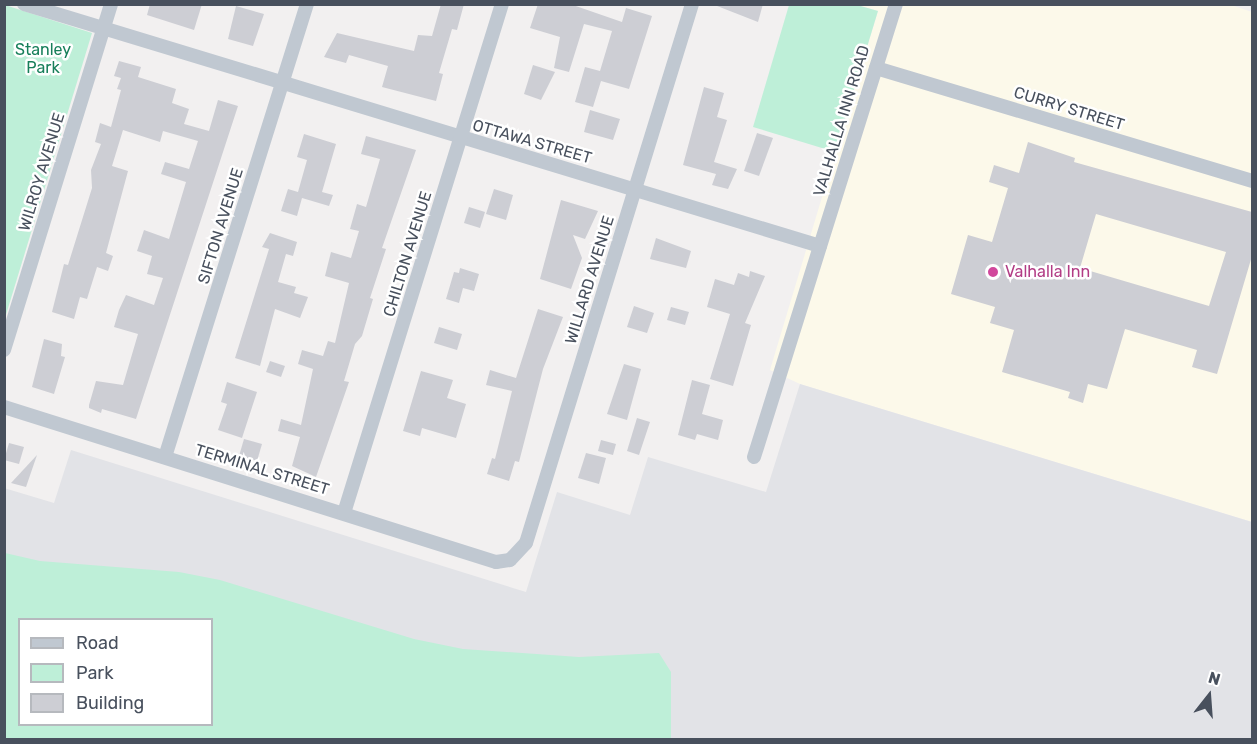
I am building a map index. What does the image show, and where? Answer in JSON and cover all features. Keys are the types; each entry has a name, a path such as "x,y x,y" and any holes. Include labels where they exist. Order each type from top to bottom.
{"street":[{"name":"OTTAWA STREET","path":"24,4 819,246"},
{"name":"WILROY AVENUE","path":"4,350 111,4"},
{"name":"SIFTON AVENUE","path":"165,457 307,4"},
{"name":"CHILTON AVENUE","path":"344,513 502,4"},
{"name":"WILLARD AVENUE","path":"510,560 526,543 692,4"},
{"name":"VALHALLA INN ROAD","path":"819,246 896,4"},
{"name":"CURRY STREET","path":"876,68 1252,181"},
{"path":"753,457 819,246"},
{"name":"TERMINAL STREET","path":"4,407 496,562 510,560"}],"shaded area":[{"path":"1228,4 1252,12 1252,522 800,384 770,370 878,11 857,5"},
{"path":"800,384 1252,522 1252,739 5,739 4,488 54,503 71,450 526,592 557,492 630,515 648,457 766,492"}],"green space":[{"name":"Stanley Park","path":"4,5 92,33 5,318"},
{"path":"789,5 857,5 878,11 835,152 753,127"},
{"path":"5,553 40,561 179,572 220,580 414,639 463,649 579,657 659,653 671,672 671,739 5,739"}],"building":[{"path":"150,4 202,4 194,30 147,15"},
{"path":"441,4 464,4 457,30 452,29 439,73 443,74 436,101 382,87 388,66 349,55 346,63 324,57 337,33 414,51 418,35 432,36"},
{"path":"538,4 570,4 622,22 626,8 652,16 629,89 601,81 593,107 575,102 585,67 600,71 612,31 584,24 569,72 554,68 560,37 530,28"},
{"path":"712,4 763,4 758,22"},
{"path":"236,6 264,14 253,46 228,39"},
{"path":"119,61 141,67 138,77 176,89 172,103 189,109 184,124 209,131 218,100 238,106 136,419 102,409 101,413 89,408 89,405 96,381 123,385 138,334 114,327 119,310 126,295 154,305 163,278 147,274 152,256 137,251 144,230 169,239 186,182 161,174 165,162 189,169 198,141 163,131 160,142 123,130 112,166 128,171 106,253 113,256 108,271 97,267 87,299 80,297 74,319 52,312 64,264 68,265 92,188 91,170 101,144 95,142 100,123 111,127 121,90 117,89 121,78 114,76"},
{"path":"533,65 555,72 541,100 524,94"},
{"path":"704,87 724,93 717,117 727,120 714,162 737,169 728,189 712,185 716,174 683,165"},
{"path":"590,110 620,119 613,140 584,132"},
{"path":"757,133 773,138 759,176 744,171"},
{"path":"304,134 336,144 322,192 333,195 329,206 302,198 297,216 281,211 288,189 298,192 307,160 297,157"},
{"path":"366,136 416,150 382,248 386,249 370,298 373,299 362,336 355,344 344,381 349,382 316,477 292,466 300,437 278,431 281,419 301,425 313,369 298,364 302,350 323,356 328,341 335,343 349,283 325,276 331,252 351,258 359,231 350,229 357,204 366,207 380,159 361,154"},
{"path":"1028,142 1075,158 1074,162 1252,212 1252,256 1217,374 1192,367 1197,350 1125,329 1107,389 1088,384 1083,403 1068,398 1070,392 1002,372 1014,330 990,323 995,307 951,294 968,235 992,242 1008,188 989,182 994,165 1019,173","holes":["1096,214 1226,252 1209,306 1080,268"]},
{"path":"494,189 513,195 506,220 486,214"},
{"path":"561,200 598,211 585,239 573,235 582,258 571,289 540,279"},
{"path":"469,207 485,212 480,228 464,223"},
{"path":"270,233 297,242 293,256 286,254 278,282 296,287 294,293 308,297 300,318 275,309 260,366 235,358 269,249 262,247"},
{"path":"656,238 691,251 686,268 650,259"},
{"path":"460,268 479,274 474,291 463,288 459,303 446,299 454,272 459,273"},
{"path":"750,271 765,276 745,323 751,325 733,386 710,379 730,314 707,307 715,279 734,285 738,273 749,277"},
{"path":"634,306 654,313 647,333 627,327"},
{"path":"671,307 689,312 685,325 667,320"},
{"path":"538,309 563,317 543,369 519,462 515,461 509,481 487,474 492,458 495,459 512,391 486,385 490,370 516,378"},
{"path":"439,327 462,334 457,350 434,343"},
{"path":"44,339 62,344 61,356 65,357 54,394 32,387"},
{"path":"270,361 285,366 281,377 266,372"},
{"path":"624,364 641,369 627,420 607,414"},
{"path":"421,371 453,380 447,398 466,404 456,438 422,428 420,436 403,431"},
{"path":"692,380 710,385 702,414 723,420 718,440 697,434 695,440 678,435"},
{"path":"227,382 257,392 242,438 218,430 227,404 221,402"},
{"path":"637,418 650,422 639,455 627,451"},
{"path":"244,439 262,444 257,461 239,456"},
{"path":"601,440 616,444 613,455 598,451"},
{"path":"9,443 24,447 19,464 4,460"},
{"path":"586,453 606,458 599,484 578,478"},
{"path":"37,455 26,487 11,483"}],"place":[{"name":"Valhalla Inn","path":"993,272"}]}
